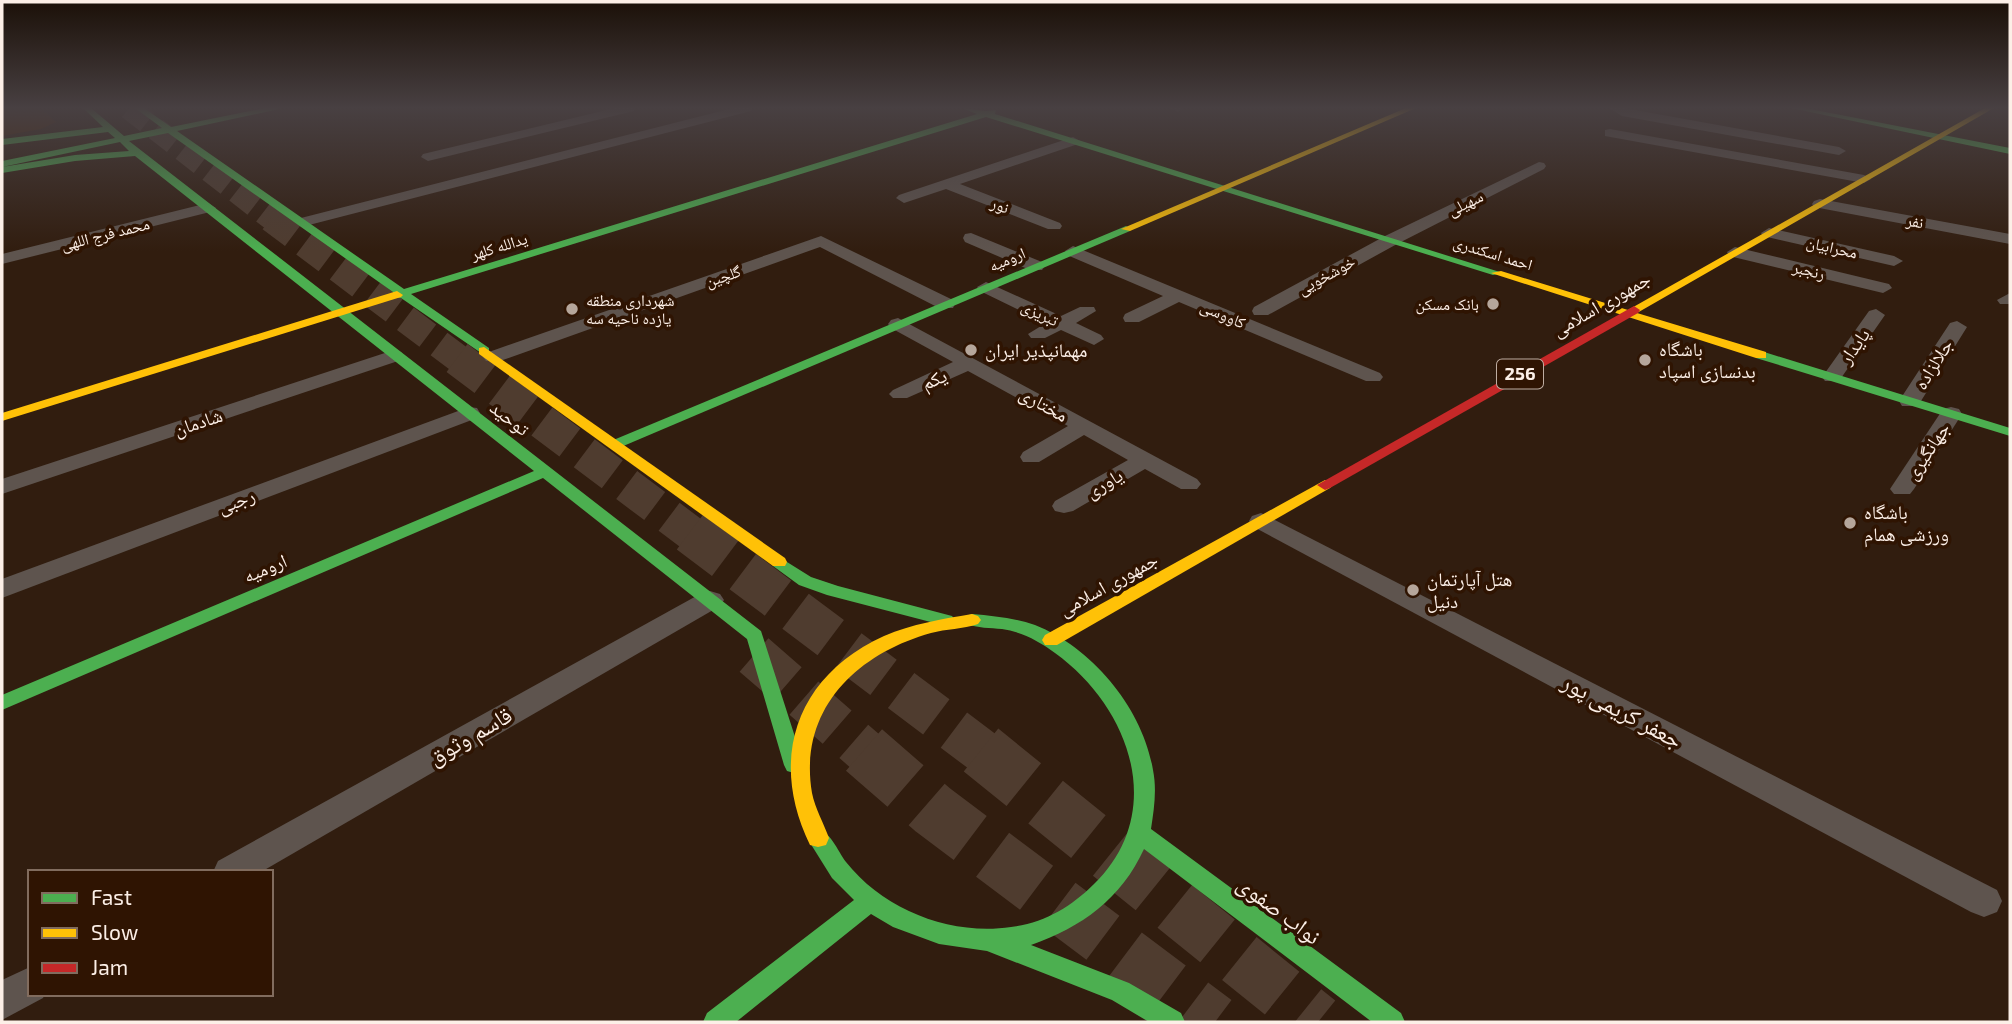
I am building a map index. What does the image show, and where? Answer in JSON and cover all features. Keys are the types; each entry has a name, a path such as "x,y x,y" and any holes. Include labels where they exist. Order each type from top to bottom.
{"main road":[{"path":"4,168 44,156"},
{"path":"4,168 102,156"},
{"name":"توحید","path":"141,156 755,636 798,781"},
{"name":"توحید","path":"208,156 805,581 832,592 949,621"},
{"name":"یدالله کلهر","path":"2,417 850,156"},
{"name":"احمد اسکندری","path":"1121,156 2010,432"},
{"name":"ارومیه","path":"616,444 1297,156"},
{"name":"جمهوری اسلامی","path":"1051,640 1905,156"},
{"name":"ارومیه","path":"2,703 545,472"},
{"path":"991,941 1025,937 1078,916 1120,875 1140,833 1146,808 1146,782 1142,755 1118,702 1083,663 1051,640 1032,631 995,622 949,621 893,638 856,659 835,677 816,699 803,727 797,753 798,781 807,818 827,856 846,880 871,900 902,919 934,931 991,941 1120,991 1172,1022"},
{"name":"نواب صفوی","path":"1140,833 1392,1022"},
{"path":"716,1022 871,900"}],"street":[{"path":"428,157 433,156"},
{"path":"303,222 559,156"},
{"name":"نور","path":"904,198 1029,156"},
{"path":"1736,156 1864,179"},
{"name":"سهیلی","path":"1391,240 1539,166"},
{"name":"نور","path":"946,184 1055,226"},
{"name":"نفر","path":"1820,204 2010,239"},
{"name":"محمد فرج اللهی","path":"2,259 208,208"},
{"name":"محرابیان","path":"1769,233 1894,261"},
{"path":"971,238 1036,266"},
{"name":"خوشخویی","path":"1261,311 1391,240"},
{"name":"گلچین","path":"493,357 821,242 946,304"},
{"name":"کاووسی","path":"1073,251 1373,377"},
{"name":"رنجبر","path":"1735,252 1883,288"},
{"name":"تبریزی","path":"986,287 1094,339"},
{"path":"1132,318 1179,295"},
{"path":"1038,334 1087,311"},
{"name":"پایدار","path":"1832,377 1876,315"},
{"name":"مختاری","path":"898,324 1189,484"},
{"name":"جلالزاده","path":"1910,401 1957,327"},
{"path":"1075,348 1115,329"},
{"name":"شادمان","path":"2,487 394,356"},
{"name":"یکم","path":"900,394 968,363"},
{"name":"رجبی","path":"2,589 469,413"},
{"name":"جهانگیری","path":"1902,489 1951,414"},
{"path":"1031,457 1084,426"},
{"name":"یاوری","path":"1064,506 1144,460"},
{"name":"جعفر کریمی پور","path":"1261,521 1984,901"},
{"name":"قاسم وثوق","path":"234,870 710,600"},
{"path":"2,1000 28,986"}],"tunnel":[{"path":"190,156 273,220"},
{"path":"271,218 459,359"},
{"path":"457,358 692,534"},
{"path":"690,532 983,752"},
{"path":"754,655 866,752"},
{"path":"864,750 933,810 1215,1022"},
{"path":"981,750 1318,1022"}],"traffic: fast":[{"path":"2,164 42,156"},
{"path":"2,170 102,156"},
{"path":"141,156 755,636 794,765"},
{"path":"207,156 484,351"},
{"path":"397,295 850,156"},
{"path":"1120,156 1497,273"},
{"path":"616,444 1126,229"},
{"path":"1761,355 2010,432"},
{"path":"2,703 545,472"},
{"path":"779,562 805,581 833,591 946,620"},
{"path":"818,838 840,871 868,898 920,927 963,938 1009,939 1052,927 1091,903 1123,868 1140,831 1145,800 1143,770 1135,741 1123,714 1084,666 1060,647 1019,627 972,620"},
{"path":"1140,833 1392,1022"},
{"path":"716,1022 871,900"},
{"path":"993,942 1120,991 1172,1022"}],"traffic: slow":[{"path":"1126,229 1299,156"},
{"path":"1634,310 1906,156"},
{"path":"1497,273 1761,355"},
{"path":"2,417 397,295"},
{"path":"484,351 779,562"},
{"path":"1051,640 1325,485"},
{"path":"818,838 802,794 800,754 809,718 828,687 856,661 890,641 930,627 972,620"}],"traffic: jam":[{"path":"1325,485 1634,310"}],"place":[{"name":"بانک مسکن","path":"1493,304"},
{"name":"شهرداری منطقه یازده ناحیه سه","path":"572,309"},
{"name":"مهمانپذیر ایران","path":"971,350"},
{"name":"باشگاه بدنسازی اسپاد","path":"1645,360"},
{"name":"باشگاه ورزشی همام","path":"1850,523"},
{"name":"هتل آپارتمان دنیل","path":"1413,590"}]}
